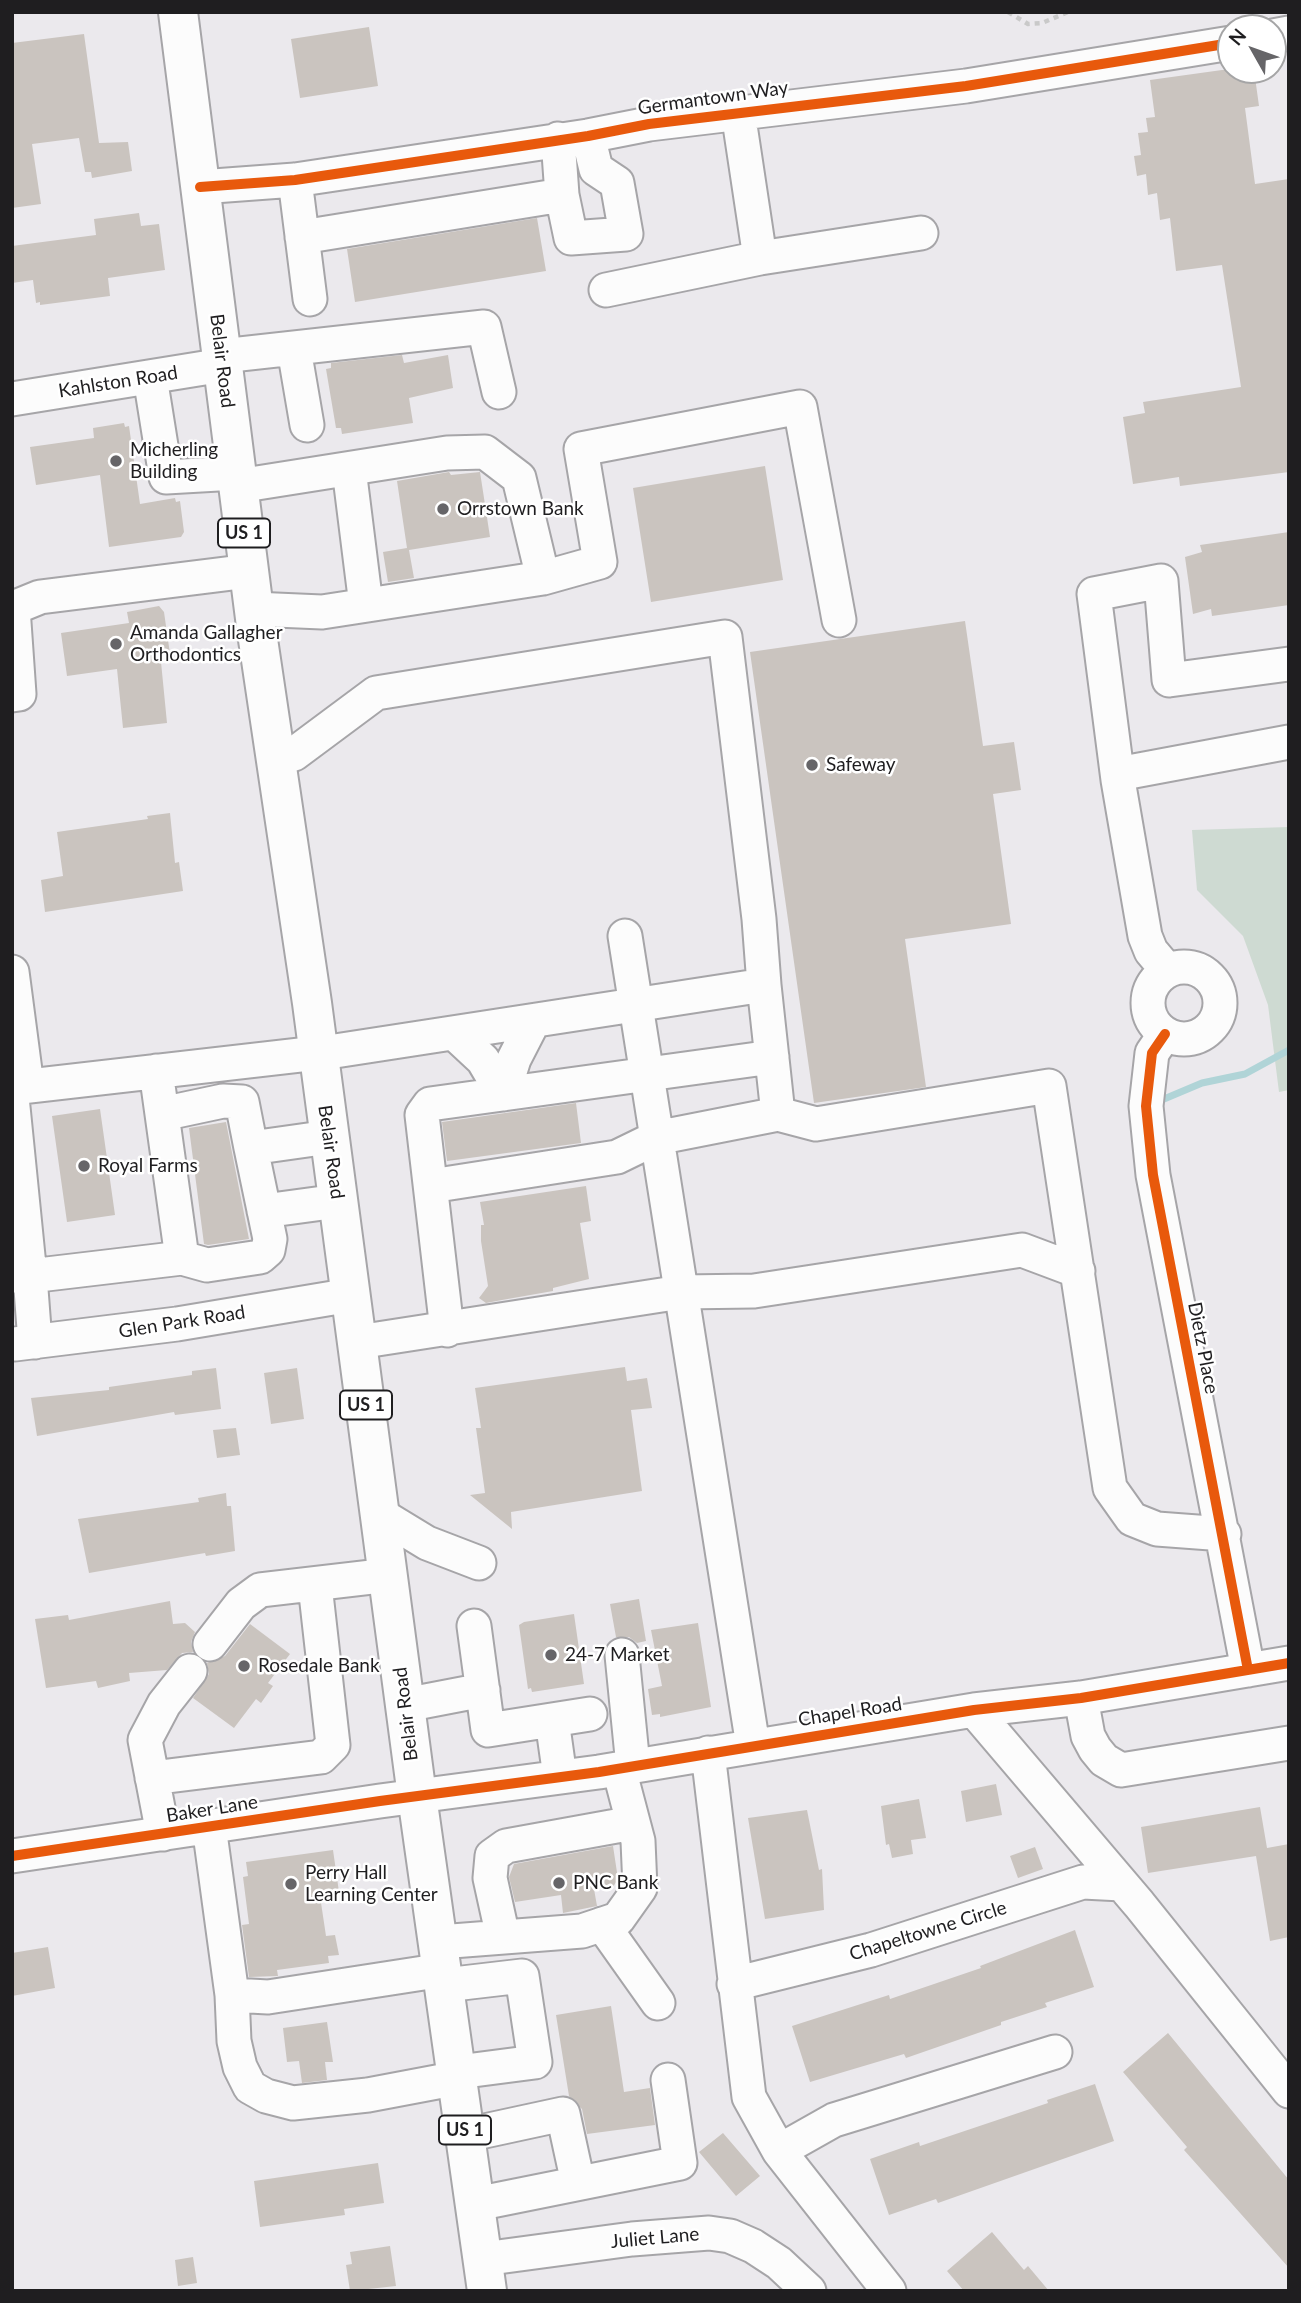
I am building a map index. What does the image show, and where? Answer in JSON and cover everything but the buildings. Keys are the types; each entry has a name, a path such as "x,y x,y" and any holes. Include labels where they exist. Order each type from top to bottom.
{"highway":[{"name":"Belair Road","path":"178,12 253,609 330,1137 390,1575 416,1796 485,2275"}],"street":[{"name":"Germantown Way","path":"200,187 295,180 737,112 966,86 1217,45"},
{"path":"737,112 760,258"},
{"path":"573,138 596,169 617,183 626,234 571,238 562,195 573,138"},
{"path":"295,180 310,299"},
{"path":"302,237 562,195"},
{"path":"606,290 760,258 921,233"},
{"name":"Kahlston Road","path":"12,399 150,377 222,360 294,349 484,327 499,392"},
{"path":"294,349 307,425"},
{"path":"150,377 166,477 237,480 349,469 447,453 485,452 519,478 543,578"},
{"path":"253,609 322,612 543,578 600,562 581,449 800,407 839,620"},
{"path":"349,469 366,605"},
{"path":"12,695 19,694 13,608 40,597 249,571"},
{"path":"1167,970 1152,951 1145,936 1118,774 1094,594 1161,581 1169,680 1289,664"},
{"path":"295,754 376,693 725,637 760,919 778,1114"},
{"path":"1118,774 1289,742"},
{"path":"625,936 753,1746"},
{"path":"1179,966 1203,972 1212,980 1220,1004 1218,1016 1201,1034 1177,1038 1157,1027 1148,1007 1152,986 1167,970 1179,966"},
{"path":"12,972 24,1343"},
{"path":"17,1090 318,1053 635,1007 764,985"},
{"path":"503,1094 514,1059 533,1022"},
{"path":"453,1033 483,1060 503,1094"},
{"name":"Dietz Place","path":"1166,1034 1152,1053 1146,1106 1153,1175 1248,1670"},
{"path":"447,1330 422,1115 430,1104 772,1057"},
{"path":"156,1071 182,1258"},
{"path":"431,1186 617,1157 656,1138 778,1114 816,1124 1049,1086 1110,1488 1132,1520 1157,1529 1224,1534"},
{"path":"21,1276 182,1258 207,1265 260,1257 268,1250 270,1239 242,1102 223,1101 162,1114"},
{"path":"251,1148 330,1137"},
{"path":"264,1211 338,1201"},
{"path":"358,1342 681,1292 754,1292 1022,1251 1077,1271"},
{"name":"Glen Park Road","path":"24,1343 177,1324 352,1295"},
{"path":"381,1514 427,1543 479,1563"},
{"path":"211,1644 241,1604 260,1590 390,1575"},
{"path":"152,1778 321,1757 333,1745 315,1585"},
{"path":"474,1626 488,1730 590,1714"},
{"path":"232,1995 268,1997 442,1965 503,1937 582,1931 618,1919 640,1888 638,1841 626,1768 622,1656"},
{"name":"Chapel Road","path":"416,1796 626,1768 974,1710 1081,1698 1289,1663"},
{"path":"163,1834 145,1740 164,1704 190,1671"},
{"path":"405,1705 483,1689"},
{"path":"1081,1698 1088,1736 1095,1749 1104,1760 1121,1770 1289,1743"},
{"path":"974,1710 1122,1884 1289,2091"},
{"path":"552,1720 560,1777"},
{"path":"708,1753 734,1984 746,2052 749,2097 779,2151 890,2291"},
{"name":"Baker Lane","path":"12,1856 416,1796"},
{"path":"503,1937 490,1878 492,1856 506,1846 633,1823"},
{"path":"209,1826 232,1995 234,2041 240,2067 250,2087 266,2096 293,2103 368,2095 458,2075 535,2062 522,1976 442,1965"},
{"name":"Chapeltowne Circle","path":"734,1984 871,1950 1083,1882 1122,1884"},
{"path":"602,1924 658,2003"},
{"path":"779,2151 834,2120 1055,2052"},
{"path":"476,2204 680,2163 668,2080"},
{"path":"466,2135 563,2114 578,2183"},
{"name":"Juliet Lane","path":"485,2275 632,2239 709,2233 730,2236 753,2246 779,2263 809,2291"}],"path":[{"path":"1008,12 1028,24 1042,23 1068,12"}],"shaded area":[{"path":"1289,827 1289,1090 1279,1092 1268,1005 1243,936 1197,890 1192,830"}],"waterway":[{"path":"1164,1099 1202,1083 1245,1074 1289,1050"}],"cycle path":[{"path":"200,187 295,180 588,136 649,124 966,86 1217,45"},
{"path":"1165,1034 1152,1053 1146,1106 1153,1175 1248,1670"},
{"path":"12,1856 380,1801 599,1772 974,1710 1081,1698 1289,1663"}],"place":[{"name":"Micherling Building","path":"116,461"},
{"name":"Orrstown Bank","path":"443,509"},
{"name":"Amanda Gallagher Orthodontics","path":"116,644"},
{"name":"Safeway","path":"812,765"},
{"name":"Royal Farms","path":"84,1166"},
{"name":"24-7 Market","path":"551,1655"},
{"name":"Rosedale Bank","path":"244,1666"},
{"name":"PNC Bank","path":"559,1883"},
{"name":"Perry Hall Learning Center","path":"291,1884"}]}
